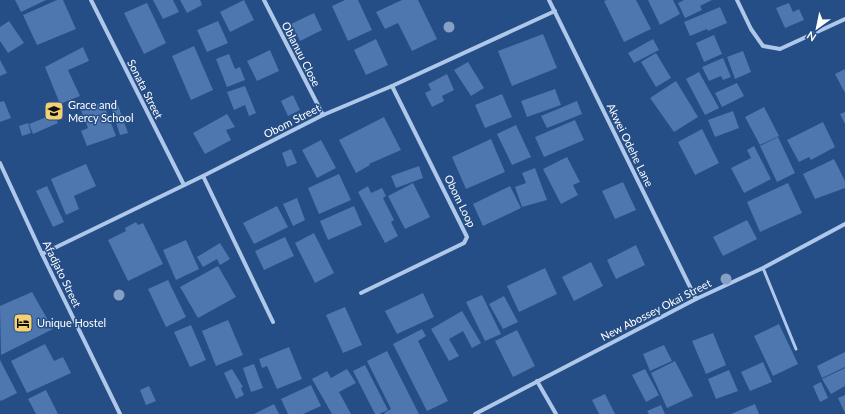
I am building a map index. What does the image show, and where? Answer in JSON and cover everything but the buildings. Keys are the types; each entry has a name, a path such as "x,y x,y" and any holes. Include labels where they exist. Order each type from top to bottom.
{"street":[{"name":"Sonata Street","path":"91,0 184,185"},
{"name":"Oblanuu Close","path":"264,0 322,115"},
{"name":"Akwei Odehe Lane","path":"549,0 696,298"},
{"path":"737,0 751,29 764,46 780,49 845,19"},
{"name":"Obom Street","path":"42,254 203,176 322,115 392,86 554,11"},
{"name":"Obom Loop","path":"361,293 464,243 467,237 392,86"},
{"name":"Afadjato Street","path":"0,163 42,254 120,414"},
{"path":"203,176 273,322"},
{"name":"New Abossey Okai Street","path":"475,414 696,298 763,268 845,224"},
{"path":"537,381 556,414"}],"lane":[{"path":"763,268 796,349"}],"place":[{"name":"Grace and Mercy School","path":"54,111"},
{"name":"Unique Hostel","path":"23,323"}]}
